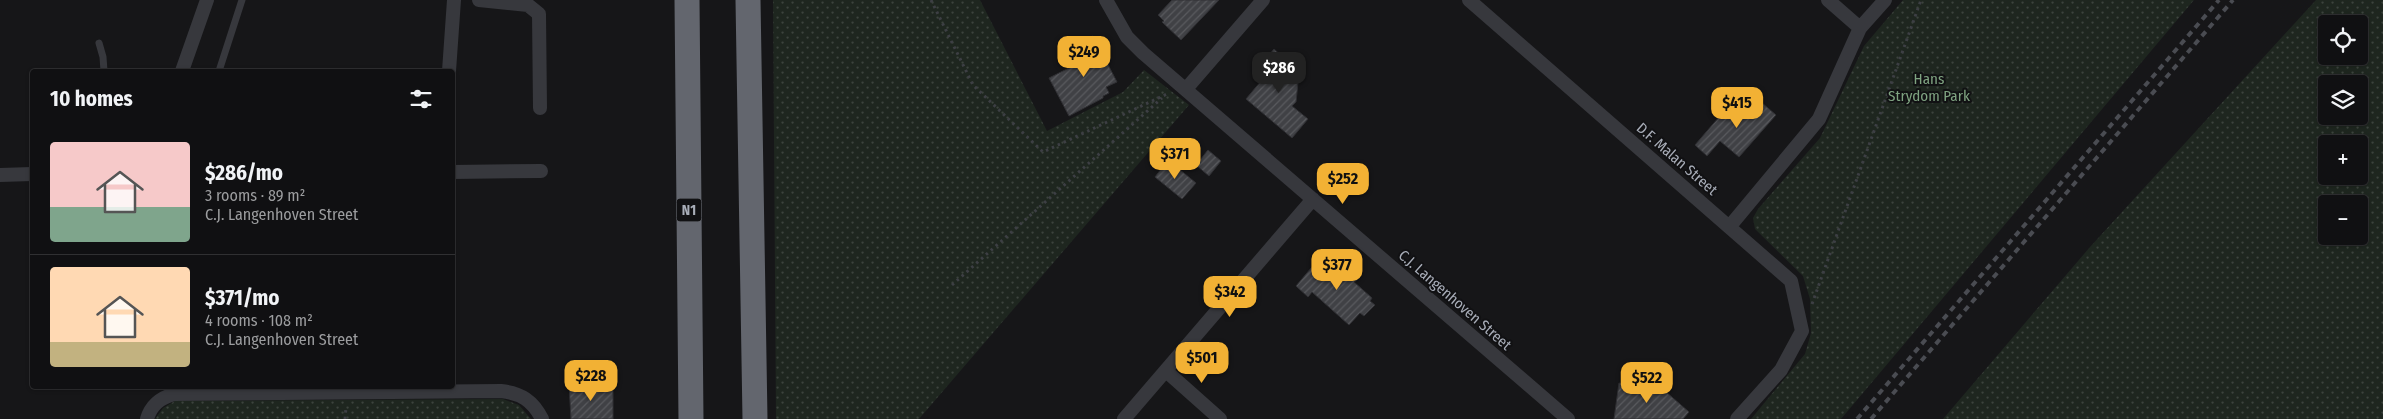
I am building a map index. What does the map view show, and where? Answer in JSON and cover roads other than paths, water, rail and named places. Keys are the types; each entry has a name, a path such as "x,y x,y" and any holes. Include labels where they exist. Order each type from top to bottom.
{"highway":[{"name":"N1","path":"687,0 691,419"},
{"path":"748,0 756,419"}],"street":[{"path":"183,69 207,0"},
{"path":"449,69 454,0"},
{"path":"480,0 528,5 539,14 540,108"},
{"name":"C.J. Langenhoven Street","path":"1106,0 1127,37 1568,419"},
{"path":"1186,89 1263,0"},
{"name":"D.F. Malan Street","path":"1468,0 1484,5 1791,281 1802,331 1781,370 1737,419"},
{"path":"1828,0 1860,28"},
{"path":"1730,226 1819,118 1860,28 1885,0"},
{"path":"455,172 541,171"},
{"path":"0,175 30,174"},
{"path":"1124,419 1313,198"},
{"path":"1166,371 1220,419"},
{"path":"147,419 156,403 163,397 174,394 501,391 523,396 537,410 542,419"}],"lane":[{"path":"220,69 242,0"},
{"path":"99,43 104,69"}],"railway":[{"path":"1857,419 2219,0"},
{"path":"1871,419 2233,0"}],"park label":[{"name":"Hans Strydom Park","path":"1929,88"}]}
